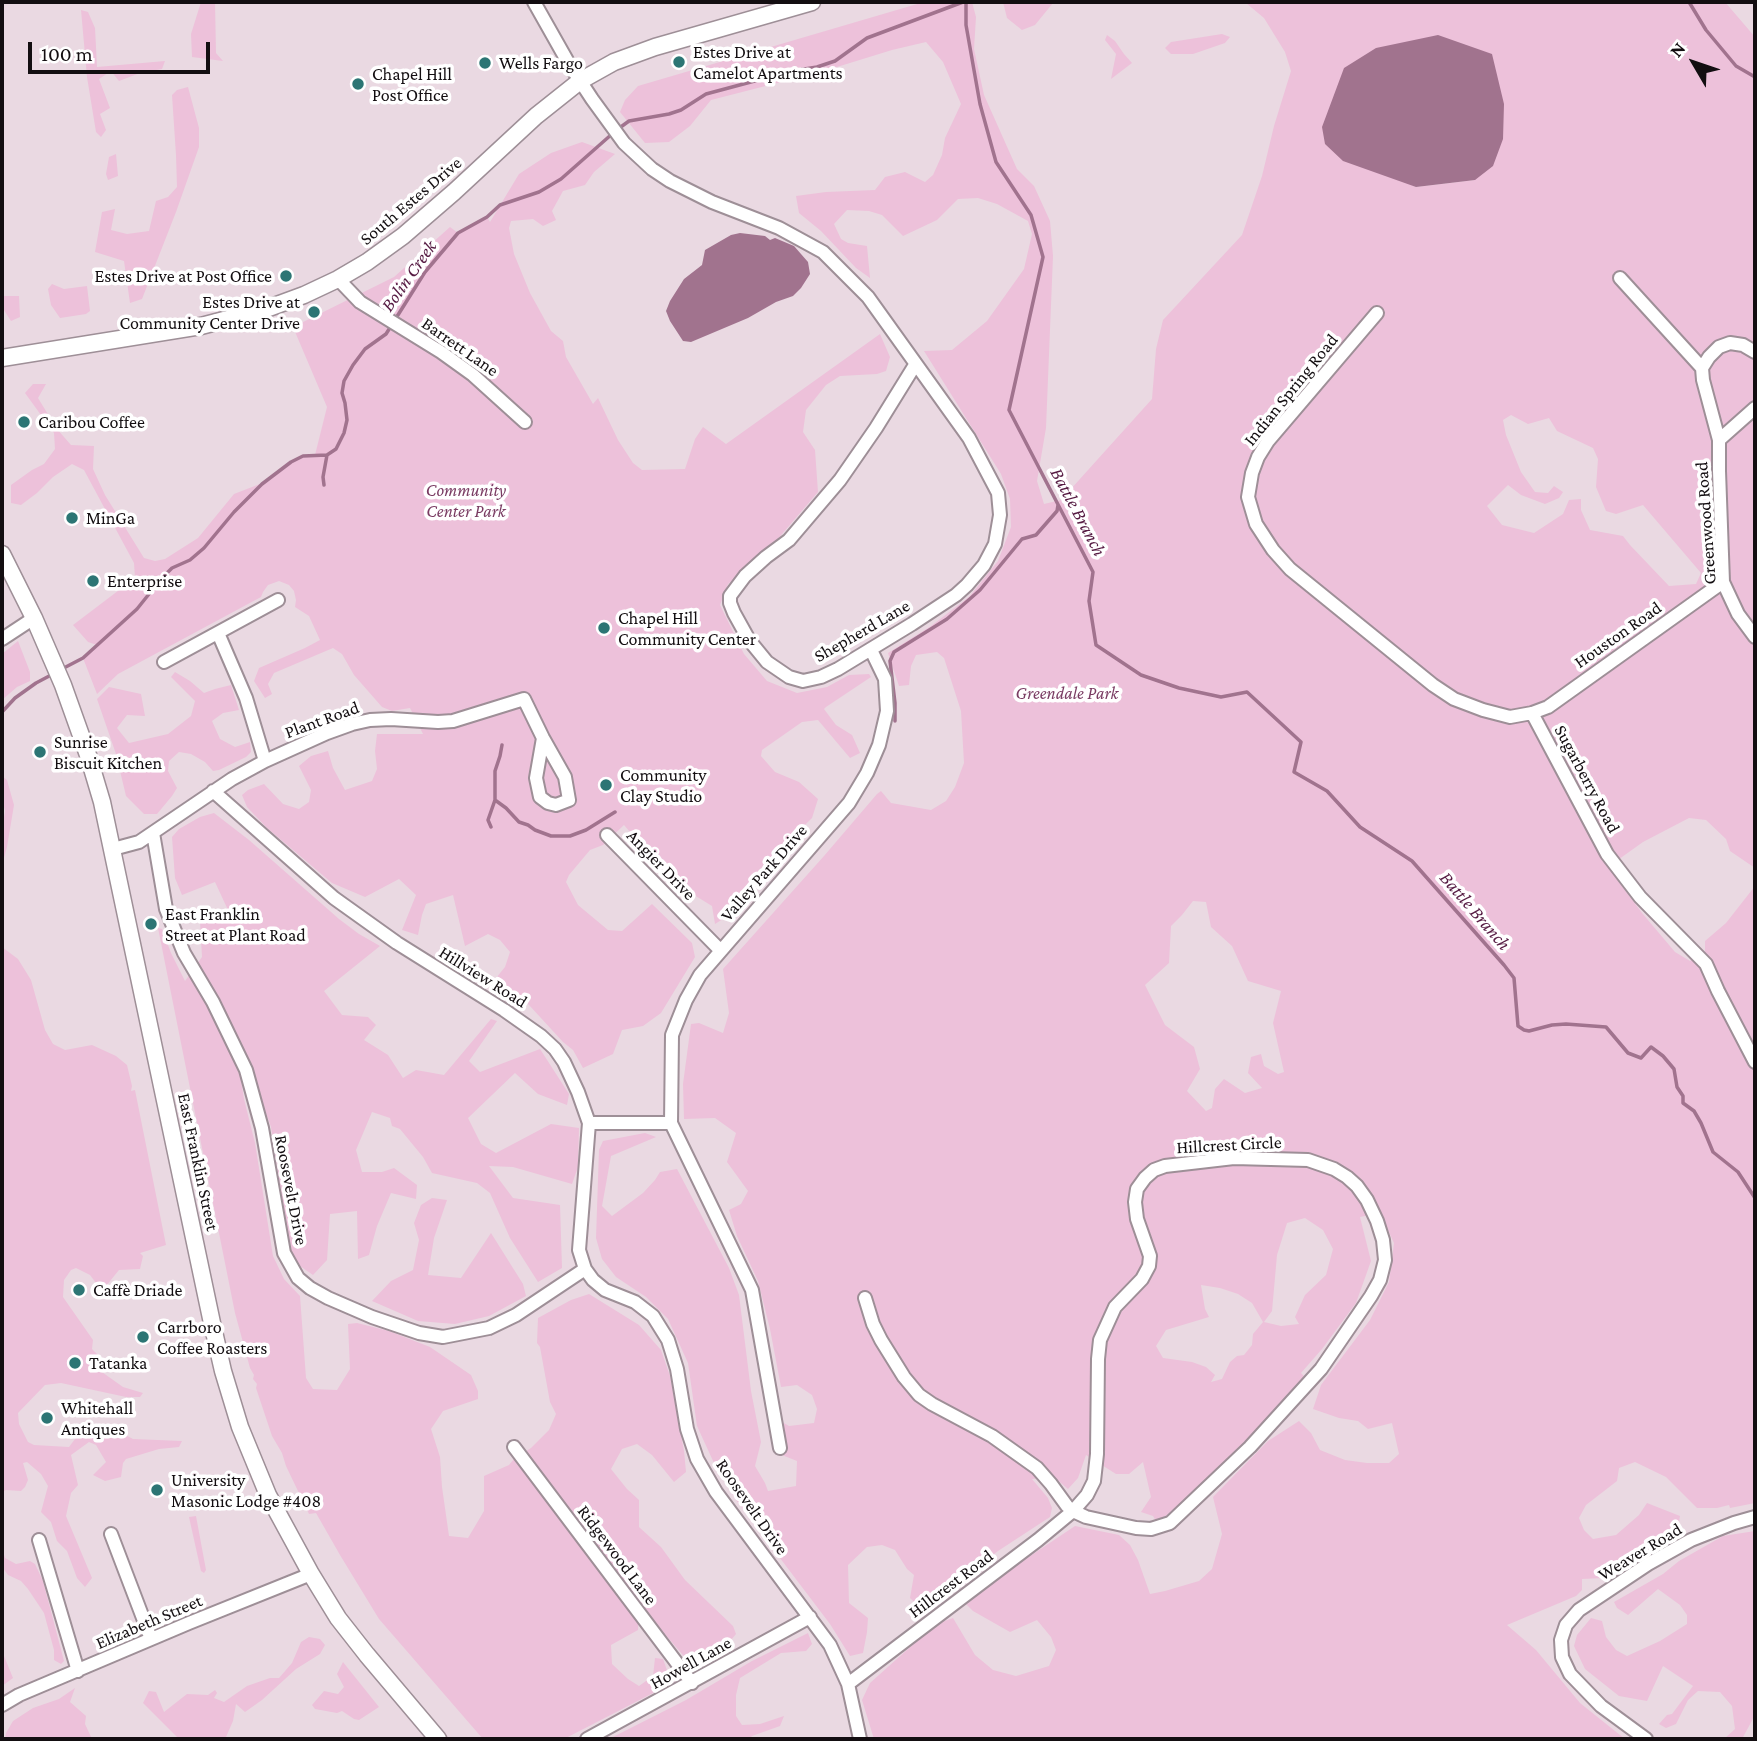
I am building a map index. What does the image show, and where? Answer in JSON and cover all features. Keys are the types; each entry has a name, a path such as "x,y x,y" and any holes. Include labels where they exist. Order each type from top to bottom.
{"main road":[{"name":"South Estes Drive","path":"2,358 232,319 268,309 338,279 367,262 429,215 536,116 580,81 614,61 812,2"},
{"name":"East Franklin Street","path":"2,554 37,625 96,781 113,849 223,1371 240,1427 268,1495 338,1618 438,1739"}],"street":[{"name":"Shepherd Lane","path":"534,2 580,81 624,143 652,169 712,202 779,228 823,252 868,297 969,438 994,484 1000,504 998,533 990,555 967,585 956,595 838,669 803,681 789,677 766,662 753,646 734,613 730,596 745,576 789,540 840,480 915,365"},
{"path":"1620,278 1703,368 1718,347 1730,342 1755,352"},
{"name":"Barrett Lane","path":"338,279 360,302 473,375 525,422"},
{"name":"Indian Spring Road","path":"1248,497 1252,473 1268,442 1377,313"},
{"name":"Greenwood Road","path":"1703,368 1703,380 1719,440 1723,582 1738,614 1755,638"},
{"name":"Greenwood Road","path":"1719,440 1755,408"},
{"name":"Sugarberry Road","path":"1248,497 1256,524 1273,550 1290,569 1433,685 1454,699 1483,710 1510,717 1532,713 1607,853 1640,897 1706,964 1755,1062"},
{"name":"Houston Road","path":"1532,713 1548,707 1723,582"},
{"path":"164,662 278,600"},
{"path":"2,639 37,625"},
{"path":"218,633 246,698 265,761"},
{"name":"Valley Park Drive","path":"780,1448 752,1290 671,1123 672,1035 686,1000 700,975 849,803 867,773 880,745 887,711 885,679 871,650"},
{"name":"Plant Road","path":"113,849 133,844 265,761 327,733 370,720 453,721 524,699 565,776 569,800 556,805 540,797 536,778 543,738"},
{"name":"Hillview Road","path":"213,792 334,898 397,943 504,1010 555,1049 578,1092 589,1123 579,1250 585,1269"},
{"name":"Roosevelt Drive","path":"153,833 166,909 184,953 213,1002 246,1070 262,1128 284,1253 298,1278 328,1298 372,1317 419,1333 443,1337 489,1328 516,1315 585,1269 605,1290 635,1303 653,1316 668,1340 677,1369 687,1429 697,1459 716,1492 830,1646 848,1684 860,1739"},
{"name":"Angier Drive","path":"607,835 720,950"},
{"path":"589,1123 671,1123"},
{"name":"Hillcrest Circle","path":"1234,1158 1308,1160 1334,1169 1347,1177 1357,1186 1372,1210 1383,1240 1385,1260 1380,1280 1371,1296 1321,1369 1250,1447 1170,1523 1151,1529 1136,1528 1086,1517 1073,1511 1087,1495 1094,1481 1101,1340 1115,1307 1142,1279 1149,1266 1150,1256 1137,1219 1135,1202 1137,1189 1145,1178 1154,1170 1165,1166 1234,1158"},
{"path":"865,1298 881,1340 904,1377 919,1395 992,1436 1037,1468 1073,1511"},
{"name":"Ridgewood Lane","path":"514,1447 692,1682"},
{"name":"Hillcrest Road","path":"848,1684 1073,1511"},
{"name":"Weaver Road","path":"1646,1739 1601,1706 1570,1674 1562,1657 1561,1640 1566,1625 1579,1610 1648,1564 1734,1522 1755,1517"},
{"path":"111,1534 152,1639"},
{"path":"39,1540 78,1671"},
{"name":"Elizabeth Street","path":"2,1704 311,1574"},
{"name":"Howell Lane","path":"587,1739 810,1617"}],"green space":[{"path":"201,2 215,2 216,53 223,61 192,57 191,34"},
{"name":"Greendale Park","path":"924,2 972,2 976,17 974,49 984,95 1017,169 1034,186 1050,221 1053,256 1046,428 1037,481 1044,504 1061,500 1152,399 1156,349 1163,320 1242,235 1262,176 1291,71 1285,52 1264,18 1246,3 1219,4 1220,2 1725,2 1755,37 1755,868 1730,851 1726,839 1706,820 1689,818 1643,842 1608,867 1675,952 1690,961 1705,951 1705,941 1726,923 1755,886 1755,1503 1730,1508 1729,1505 1697,1508 1666,1477 1635,1462 1619,1468 1617,1481 1586,1505 1579,1518 1584,1530 1593,1539 1616,1535 1639,1515 1647,1503 1680,1516 1677,1533 1636,1555 1603,1578 1582,1579 1582,1590 1576,1596 1507,1625 1536,1650 1580,1703 1625,1739 874,1739 862,1700 870,1683 936,1624 953,1618 975,1655 993,1670 1016,1676 1049,1666 1056,1650 1051,1637 1037,1620 1010,1632 973,1611 963,1601 1075,1526 1119,1535 1130,1545 1138,1560 1150,1594 1165,1591 1199,1581 1212,1569 1222,1534 1213,1497 1268,1441 1299,1421 1311,1433 1320,1450 1345,1460 1389,1463 1399,1454 1392,1423 1368,1429 1358,1421 1313,1409 1321,1385 1370,1320 1389,1282 1394,1243 1380,1213 1360,1217 1371,1261 1356,1303 1301,1373 1304,1376 1266,1420 1232,1456 1167,1515 1156,1521 1153,1516 1141,1512 1151,1497 1143,1462 1129,1474 1116,1474 1086,1455 1078,1478 1068,1489 1054,1477 1032,1479 1048,1498 1052,1508 1050,1517 998,1551 922,1609 910,1598 914,1575 895,1550 882,1545 867,1547 848,1565 849,1603 868,1618 863,1653 850,1656 830,1624 736,1500 714,1463 697,1426 688,1363 668,1319 646,1297 616,1277 602,1259 596,1238 599,1150 603,1141 645,1133 656,1137 611,1156 602,1206 612,1216 643,1193 660,1172 677,1169 729,1268 739,1295 751,1391 761,1442 755,1466 768,1491 796,1486 797,1461 782,1455 786,1445 782,1422 789,1426 814,1423 817,1409 812,1395 797,1385 781,1387 758,1281 737,1236 729,1210 741,1204 748,1191 727,1162 736,1133 715,1118 684,1119 683,1084 691,1024 699,1023 723,1033 729,1013 723,969 877,794 881,791 891,803 931,810 946,801 955,787 964,763 961,711 944,658 937,652 916,655 911,666 909,685 899,686 888,653 931,626 969,597 998,561 1011,527 1010,499 1001,474 924,351 952,350 987,321 1024,269 1032,234 1028,221 997,204 978,198 958,199 937,220 903,236 882,215 869,211 847,210 834,224 841,239 867,246 870,278 799,213 796,196 875,190 885,177 905,172 925,182 933,175 942,155 945,138 961,104 943,62 926,42 711,100 690,126 669,142 645,143 620,112 625,100 638,86","holes":["1325,144 1475,180 1416,187","1511,415 1528,424 1549,418 1557,431 1593,448 1598,459 1596,487 1606,511 1616,514 1643,505 1701,573 1696,584 1669,586 1623,536 1590,530 1581,510 1581,499 1569,500 1563,514 1534,533 1502,525 1487,506 1508,485 1521,495 1545,504 1559,498 1563,492 1554,486 1548,493 1535,492 1521,472 1503,420","1193,901 1206,902 1211,927 1232,946 1248,981 1281,991 1273,1023 1284,1072 1278,1074 1264,1066 1261,1054 1251,1057 1248,1073 1262,1088 1245,1093 1224,1079 1215,1089 1212,1108 1206,1111 1187,1091 1200,1069 1194,1047 1165,1025 1145,985 1169,963 1171,926","1305,1218 1323,1230 1333,1249 1326,1275 1305,1295 1295,1317 1299,1324 1281,1326 1264,1322 1272,1311 1277,1255 1287,1223","1201,1285 1238,1294 1252,1303 1263,1322 1253,1334 1252,1345 1244,1355 1237,1356 1230,1362 1222,1379 1211,1382 1215,1375 1206,1367 1163,1358 1156,1346 1166,1330 1209,1317"]},
{"path":"1003,2 1056,2 1035,25 1022,30 1007,18"},
{"path":"81,10 88,12 95,28 97,67 165,61 162,69 119,81 111,71 99,79 110,108 100,114 106,130 101,137 96,132 87,77"},
{"path":"1222,34 1230,37 1225,43 1193,54 1171,54 1165,48 1171,42"},
{"path":"1107,35 1132,63 1111,79 1116,54 1105,40"},
{"path":"188,87 199,128 199,147 142,299 130,303 124,261 95,252 102,212 115,209 111,230 127,234 149,231 156,201 168,197 177,187 172,95 177,90"},
{"name":"Community Center Park","path":"582,142 615,154 594,172 585,185 563,191 552,211 556,220 543,226 533,219 511,221 509,228 514,254 530,293 551,331 563,341 566,357 593,404 598,398 618,440 633,463 642,470 685,469 695,439 703,427 726,444 880,334 890,357 886,371 840,376 826,385 806,410 803,432 815,450 818,492 765,554 728,584 720,605 744,654 767,681 797,693 827,687 849,675 869,674 871,677 824,709 836,725 852,735 860,753 850,758 818,720 802,722 762,750 761,756 775,772 799,782 818,799 812,818 754,875 753,886 737,910 715,924 712,906 673,882 624,825 603,845 590,850 566,882 578,905 608,930 622,931 652,904 692,943 695,957 661,1013 643,1026 622,1030 613,1054 583,1068 573,1050 529,1005 496,978 505,967 510,952 500,940 488,934 465,946 453,895 426,904 418,935 402,930 416,895 399,879 365,897 332,883 267,828 247,807 242,795 264,784 283,804 299,809 309,802 311,790 299,766 311,756 328,751 333,768 345,790 372,781 377,769 377,734 423,734 410,708 392,711 382,707 354,675 342,654 333,648 274,673 268,684 272,694 265,698 254,681 259,668 320,640 309,616 295,607 294,591 289,585 279,581 268,585 261,597 118,674 97,694 83,658 97,645 88,642 73,625 135,578 134,563 84,470 72,464 21,505 11,503 11,485 44,464 55,449 54,433 25,393 33,384 46,384 38,398 57,429 71,445 94,446 93,469 105,495 144,558 155,561 165,559 198,538 234,494 265,482 303,456 315,455 327,407 293,327 394,277 450,227 458,233 487,217 490,222 519,174 551,153"},
{"path":"116,154 118,176 108,180 106,174 109,157"},
{"path":"52,284 64,289 87,286 90,311 60,318 51,305 48,289"},
{"path":"2,296 19,296 20,317 11,321 2,307"},
{"path":"18,641 30,672 30,681 17,687 2,700 2,654"},
{"path":"175,672 204,693 231,685 239,710 223,713 212,721 220,739 235,747 250,742 251,752 246,757 213,771 205,762 191,754 179,752 169,761 168,771 177,788 157,814 144,814 126,796 116,754 97,699 109,687 141,694 145,716 127,715 117,728 129,743 168,734 191,716 195,701 171,677"},
{"path":"2,776 7,780 14,805 2,865 5,811"},
{"path":"214,813 339,919 380,946 324,991 342,1015 368,1017 376,1025 364,1040 388,1055 403,1078 416,1070 444,1075 491,1019 497,1021 469,1061 480,1072 540,1049 569,1094 567,1105 538,1094 515,1073 468,1118 481,1144 496,1153 551,1124 579,1128 578,1167 572,1184 513,1167 489,1166 513,1198 560,1205 562,1268 538,1282 510,1238 490,1193 477,1183 432,1173 423,1157 400,1129 392,1126 390,1118 372,1112 356,1150 362,1172 382,1172 394,1168 417,1185 416,1199 391,1193 377,1226 369,1255 358,1259 357,1211 330,1214 327,1260 313,1275 297,1264 290,1249 271,1127 252,1075 240,1074 255,1143 273,1256 284,1279 300,1296 306,1378 313,1389 337,1390 350,1369 348,1324 357,1323 389,1331 430,1347 471,1375 478,1391 478,1399 443,1411 431,1429 440,1457 449,1536 468,1538 484,1511 484,1476 509,1465 531,1448 549,1430 556,1414 550,1402 537,1343 538,1318 571,1300 589,1294 639,1325 661,1350 670,1376 686,1472 674,1482 652,1455 637,1444 622,1449 611,1469 639,1500 639,1527 661,1547 685,1580 733,1626 736,1634 726,1646 688,1661 639,1604 638,1630 611,1645 612,1664 639,1686 653,1676 655,1658 663,1659 668,1673 653,1693 564,1739 483,1739 379,1619 316,1513 309,1514 272,1436 235,1313 158,928 162,929 185,981 202,957 200,921 228,910 215,882 182,895 175,878 172,837 179,829 200,817"},
{"path":"2,947 18,959 31,980 45,1030 53,1044 65,1050 92,1045 116,1056 127,1065 131,1091 135,1090 166,1245 140,1253 143,1256 140,1269 119,1270 102,1291 90,1275 76,1268 71,1270 64,1280 63,1297 93,1340 92,1349 98,1355 92,1365 123,1387 143,1393 140,1397 126,1397 61,1383 45,1385 18,1413 19,1424 28,1442 34,1445 69,1447 94,1424 112,1428 133,1439 182,1441 179,1447 159,1449 126,1459 121,1477 105,1481 93,1475 106,1462 96,1445 89,1442 71,1455 78,1485 71,1493 66,1516 92,1578 85,1587 77,1578 67,1551 57,1541 51,1522 41,1512 48,1486 41,1474 27,1462 23,1463 28,1480 25,1487 21,1491 2,1492"},
{"path":"432,1198 447,1200 434,1238 428,1275 461,1278 491,1233 523,1284 526,1296 489,1316 455,1324 418,1321 372,1301 391,1281 413,1270 419,1240 414,1223 421,1205"},
{"path":"196,1516 206,1570 204,1573 201,1571 189,1517"},
{"path":"1755,1531 1755,1715 1742,1739 1724,1739 1735,1729 1732,1706 1720,1692 1698,1691 1688,1700 1676,1724 1666,1728 1659,1724 1667,1715 1672,1714 1693,1686 1663,1666 1647,1701 1619,1696 1585,1669 1574,1646 1577,1635 1591,1618 1602,1621 1606,1637 1616,1650 1627,1656 1660,1641 1687,1624 1687,1615 1680,1605 1658,1589 1628,1615 1617,1608 1614,1602 1723,1536"},
{"path":"2,1548 5,1558 16,1564 30,1561 35,1564 43,1581 64,1661 61,1664 54,1660 44,1613 21,1581 8,1575 2,1567"},
{"path":"808,1633 812,1644 806,1651 781,1653 740,1678 736,1695 736,1716 742,1725 760,1724 784,1716 780,1726 749,1739 609,1739 686,1700 752,1661"},
{"path":"309,1637 320,1639 325,1645 320,1654 296,1669 245,1712 236,1704 226,1737 228,1739 179,1739 143,1703 149,1691 156,1692 164,1712 187,1694 208,1695 215,1690 217,1693 214,1698 224,1702 247,1686 270,1678 279,1678 292,1663 301,1642"},
{"path":"2,1651 13,1678 2,1686"},
{"path":"343,1662 379,1707 359,1720 342,1711 337,1713 315,1709 312,1705 324,1691 338,1694 344,1687 337,1674"},
{"path":"75,1688 70,1702 86,1716 85,1724 92,1739 5,1739 13,1721 33,1708 59,1699"}],"shaded area":[{"path":"1438,35 1492,54 1504,104 1503,139 1493,166 1475,180 1416,187 1343,161 1325,144 1322,127 1344,68 1376,48"},
{"path":"740,233 765,236 770,240 775,238 794,246 808,262 810,274 793,296 691,342 683,341 666,311 670,301 684,279 702,265 705,250 731,235"}],"waterway":[{"name":"Bolin Creek","path":"618,129 629,121 681,110 706,94 835,61 867,38 963,2"},
{"name":"Battle Branch","path":"966,2 966,25 980,104 996,162 1031,215 1043,257 1009,410 1093,572 1089,601 1096,645 1141,675 1179,688 1221,697 1247,692 1301,742 1294,772 1327,791 1360,827 1412,861 1504,965 1514,978 1518,1026 1529,1031 1566,1024 1606,1027 1628,1053 1641,1058 1651,1047 1674,1069 1683,1103 1694,1111 1713,1152 1738,1172 1755,1198"},
{"path":"1689,2 1706,30 1736,66 1755,77"},
{"name":"Bolin Creek","path":"60,670 83,658 137,609 172,568 190,560 204,548 262,484 303,456 327,455 336,449 347,420 342,393 344,381 353,365 365,349 386,334 425,272 458,233 487,217 500,205 539,192 561,179 612,134"},
{"path":"324,485 327,455"},
{"path":"895,721 890,661 894,652 947,619 980,590 1022,539 1036,535 1057,511 1058,505"},
{"name":"Bolin Creek","path":"2,712 15,698 53,674"},
{"path":"502,745 495,771 495,800 519,822 551,836 570,836 586,830 615,812"},
{"path":"491,827 488,820 495,800"}],"place":[{"name":"Estes Drive at Camelot Apartments","path":"679,62"},
{"name":"Wells Fargo","path":"485,63"},
{"name":"Chapel Hill Post Office","path":"358,84"},
{"name":"Estes Drive at Post Office","path":"286,276"},
{"name":"Estes Drive at Community Center Drive","path":"314,312"},
{"name":"Caribou Coffee","path":"24,422"},
{"name":"MinGa","path":"72,518"},
{"name":"Enterprise","path":"93,581"},
{"name":"Chapel Hill Community Center","path":"604,628"},
{"name":"Sunrise Biscuit Kitchen","path":"40,752"},
{"name":"Community Clay Studio","path":"606,785"},
{"name":"East Franklin Street at Plant Road","path":"151,924"},
{"name":"Caffè Driade","path":"79,1290"},
{"name":"Carrboro Coffee Roasters","path":"143,1337"},
{"name":"Tatanka","path":"75,1363"},
{"name":"Whitehall Antiques","path":"47,1418"},
{"name":"University Masonic Lodge #408","path":"157,1490"}]}
